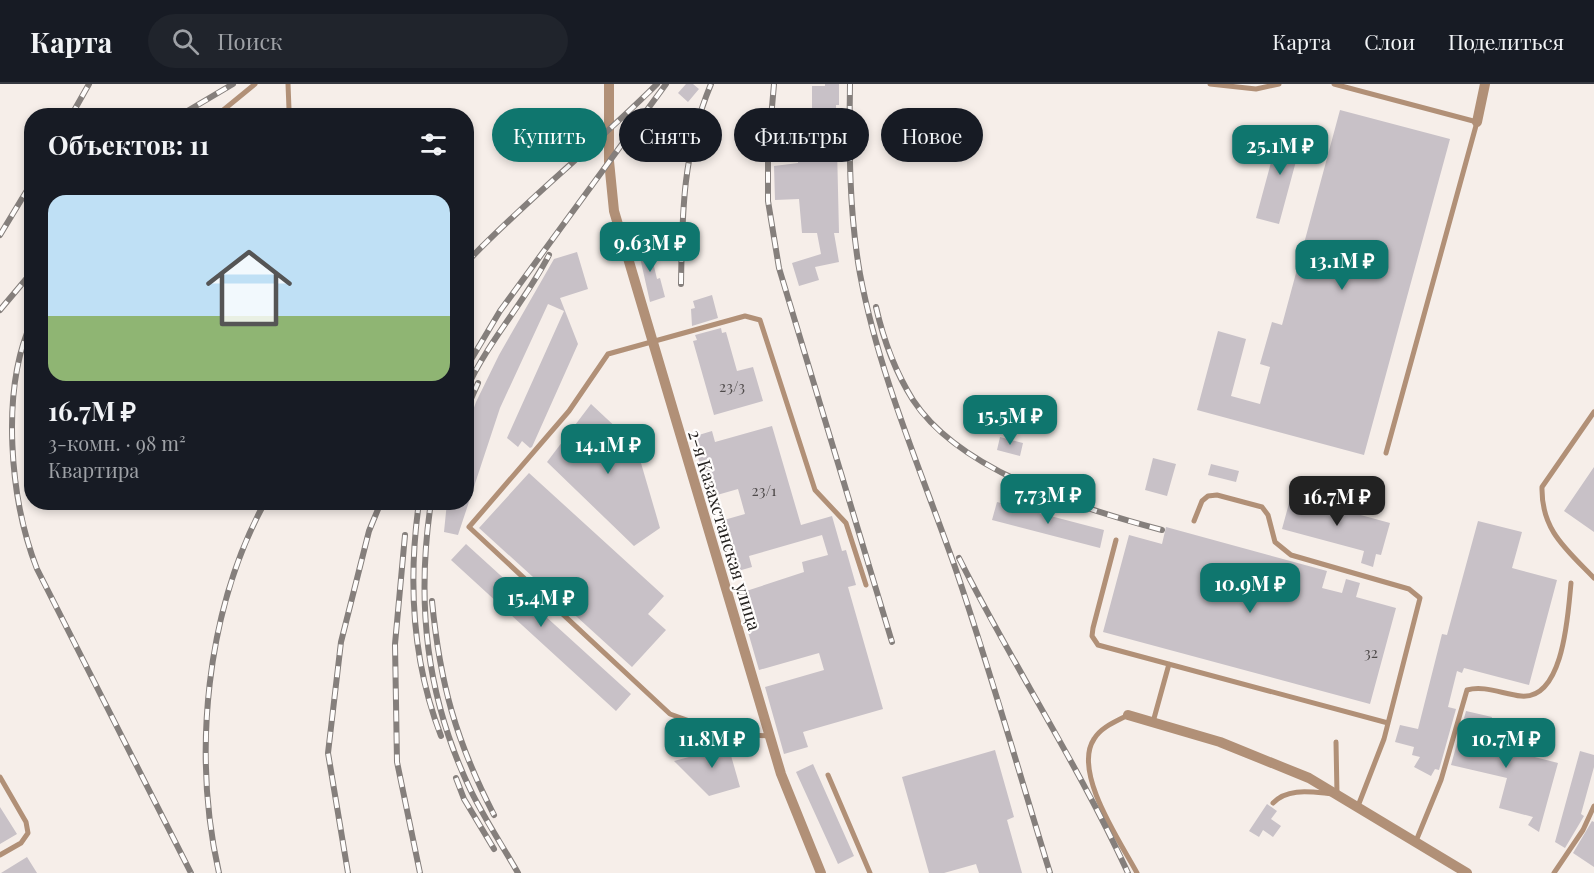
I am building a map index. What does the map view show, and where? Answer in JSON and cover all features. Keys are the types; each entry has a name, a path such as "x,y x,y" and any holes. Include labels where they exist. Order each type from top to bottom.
{"street":[{"name":"2-я Казахстанская улица","path":"609,84 609,161 614,211 781,774 821,873"},
{"path":"1477,122 1485,84"},
{"path":"1128,715 1220,742 1309,778 1467,873"}],"lane":[{"path":"226,108 255,84"},
{"path":"288,84 289,108"},
{"path":"1209,84 1256,89 1279,84"},
{"path":"1334,84 1477,122 1386,453"},
{"path":"770,736 723,733 670,714 469,527 569,411 608,354 745,316 760,320 815,490 846,523 866,585"},
{"path":"1594,412 1542,487 1542,501 1544,518 1552,532 1594,578"},
{"path":"1194,521 1202,501 1208,496 1217,495 1262,507 1268,515 1275,542 1291,555 1416,593 1420,598 1420,607 1388,723 1358,806"},
{"path":"1116,540 1093,628 1094,641 1098,645 1388,723"},
{"path":"1416,841 1441,780 1467,690 1475,688 1524,696 1539,693 1546,687 1562,645 1571,584"},
{"path":"1154,722 1169,664"},
{"path":"1128,715 1110,724 1093,740 1088,762 1098,802 1137,873"},
{"path":"1273,803 1279,797 1290,793 1337,794 1336,742"},
{"path":"828,775 871,873"},
{"path":"0,777 26,822 28,833 21,843 0,855"},
{"path":"1554,873 1583,830 1594,806"}],"building":[{"path":"686,84 693,84 699,89 688,102 678,93"},
{"path":"825,84 839,84 839,105 836,105 836,108 812,108 812,86 825,86"},
{"path":"1340,110 1450,139 1364,455 1197,410 1218,331 1246,339 1231,396 1260,404 1270,367 1260,364 1272,322 1282,325"},
{"path":"1286,125 1300,129 1297,138 1302,139 1279,224 1256,218 1279,133 1284,135"},
{"path":"837,162 839,233 834,233 839,262 815,267 819,280 799,286 792,263 821,254 817,233 802,233 799,199 775,200 774,166"},
{"path":"648,241 657,279 660,278 665,297 650,302 637,244"},
{"path":"577,252 588,289 560,298 578,344 532,447 530,448 522,441 518,447 507,438 564,311 548,304 500,408 474,487 474,408 499,355 554,259"},
{"path":"712,295 718,318 692,326 691,309 695,308 693,301"},
{"path":"721,328 722,333 726,332 737,371 753,367 763,401 714,415 693,341 697,340 695,335"},
{"path":"591,404 636,446 660,528 634,546 547,462"},
{"path":"772,426 801,525 832,516 842,551 846,550 856,585 848,587 883,709 803,732 808,747 784,754 765,687 824,670 819,653 759,670 737,594 804,572 802,562 828,555 822,535 749,556 752,567 731,573 717,522 745,514 738,489 710,497 692,437 712,431 715,442"},
{"path":"1000,437 1023,443 1020,456 997,450"},
{"path":"1153,458 1176,464 1167,496 1145,490"},
{"path":"1211,464 1239,471 1236,482 1208,475"},
{"path":"1594,467 1594,532 1564,511"},
{"path":"529,473 664,596 648,614 666,630 632,667 479,528"},
{"path":"1291,496 1390,523 1381,555 1376,554 1373,567 1361,563 1364,551 1282,529"},
{"path":"997,502 1104,530 1100,548 992,520"},
{"path":"446,510 466,510 458,535 444,532"},
{"path":"1478,521 1522,532 1512,568 1557,580 1529,685 1464,668 1462,673 1457,671 1448,707 1456,709 1439,770 1435,769 1431,776 1414,767 1420,757 1412,755 1414,747 1395,742 1400,725 1418,729 1442,634 1447,635"},
{"path":"1166,527 1327,571 1322,588 1342,593 1346,579 1360,583 1356,597 1396,608 1370,704 1103,632 1129,535 1162,544"},
{"path":"466,544 631,694 616,711 451,560"},
{"path":"1466,711 1492,717 1485,744 1558,763 1539,832 1528,825 1533,817 1499,808 1507,778 1451,765"},
{"path":"726,738 740,787 709,796 674,761 689,757 693,750 697,749 716,755 713,742"},
{"path":"995,750 1014,817 1007,820 1022,873 979,873 976,864 944,873 929,873 902,777"},
{"path":"1580,751 1594,755 1594,767 1581,814 1584,816 1565,848 1555,842"},
{"path":"813,764 854,856 838,864 796,772"},
{"path":"1267,804 1277,811 1271,819 1281,826 1273,837 1263,830 1259,837 1249,831"},
{"path":"0,807 17,834 0,844"},
{"path":"1592,821 1594,822 1594,867 1573,853"},
{"path":"27,857 37,873 1,873"}],"railway":[{"path":"76,108 89,84"},
{"path":"192,108 233,84"},
{"path":"474,255 512,217 657,84"},
{"path":"474,355 500,311 666,84"},
{"path":"681,284 682,232 689,158 711,84"},
{"path":"774,84 768,153 768,201 779,268 892,642"},
{"path":"850,84 852,203 856,251 868,312 902,424 969,608 1050,873"},
{"path":"0,235 24,195"},
{"path":"474,374 549,255"},
{"path":"0,310 24,282"},
{"path":"876,307 891,355 913,400 934,425 961,448 992,467 1061,499 1162,530"},
{"path":"24,343 15,379 12,445 20,511 28,541 37,569 191,873"},
{"path":"474,392 478,383"},
{"path":"219,873 206,780 206,732 210,683 217,635 229,589 245,544 261,510"},
{"path":"348,873 328,753 341,642 369,531 378,510"},
{"path":"418,510 413,591 418,650 431,708 441,736"},
{"path":"430,510 425,576 425,613 434,684 443,719 470,789 518,873"},
{"path":"405,535 395,644 397,762 420,873"},
{"path":"959,558 1067,753 1128,873"},
{"path":"432,601 440,659 452,711 469,762 494,815"},
{"path":"456,778 464,799 494,849"}]}
